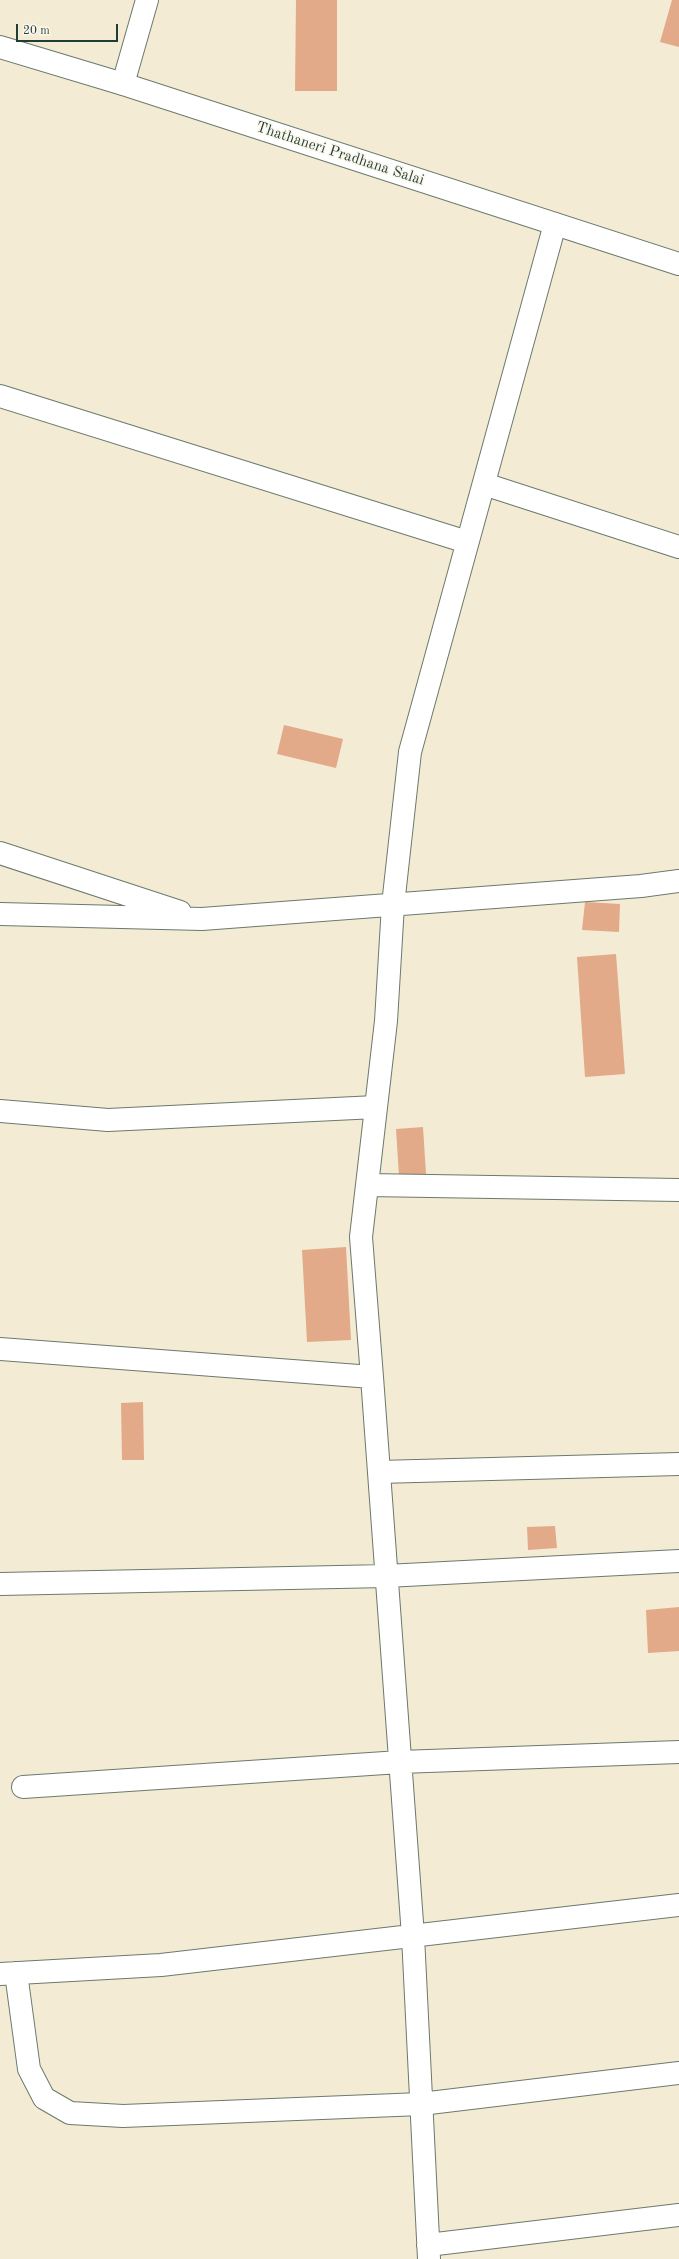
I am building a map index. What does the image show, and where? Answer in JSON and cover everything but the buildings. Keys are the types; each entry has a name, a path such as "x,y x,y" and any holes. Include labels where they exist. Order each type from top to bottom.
{"street":[{"path":"123,84 147,0"},
{"name":"Thathaneri Pradhana Salai","path":"0,47 123,84 679,264"},
{"path":"555,224 410,752 393,905 386,1021 361,1237 414,1936 428,2252 679,2215"},
{"path":"0,396 467,542"},
{"path":"484,484 679,547"},
{"path":"0,852 202,919"},
{"path":"0,914 202,919 641,886 679,881"},
{"path":"0,1111 108,1120 376,1107"},
{"path":"368,1185 679,1190"},
{"path":"0,1348 372,1377"},
{"path":"379,1472 679,1464"},
{"path":"0,1584 386,1576 679,1562"},
{"path":"23,1787 400,1762 679,1752"},
{"path":"679,1905 161,1965 8,1974 29,2069 44,2098 70,2113 123,2116 421,2104 679,2074"}]}
